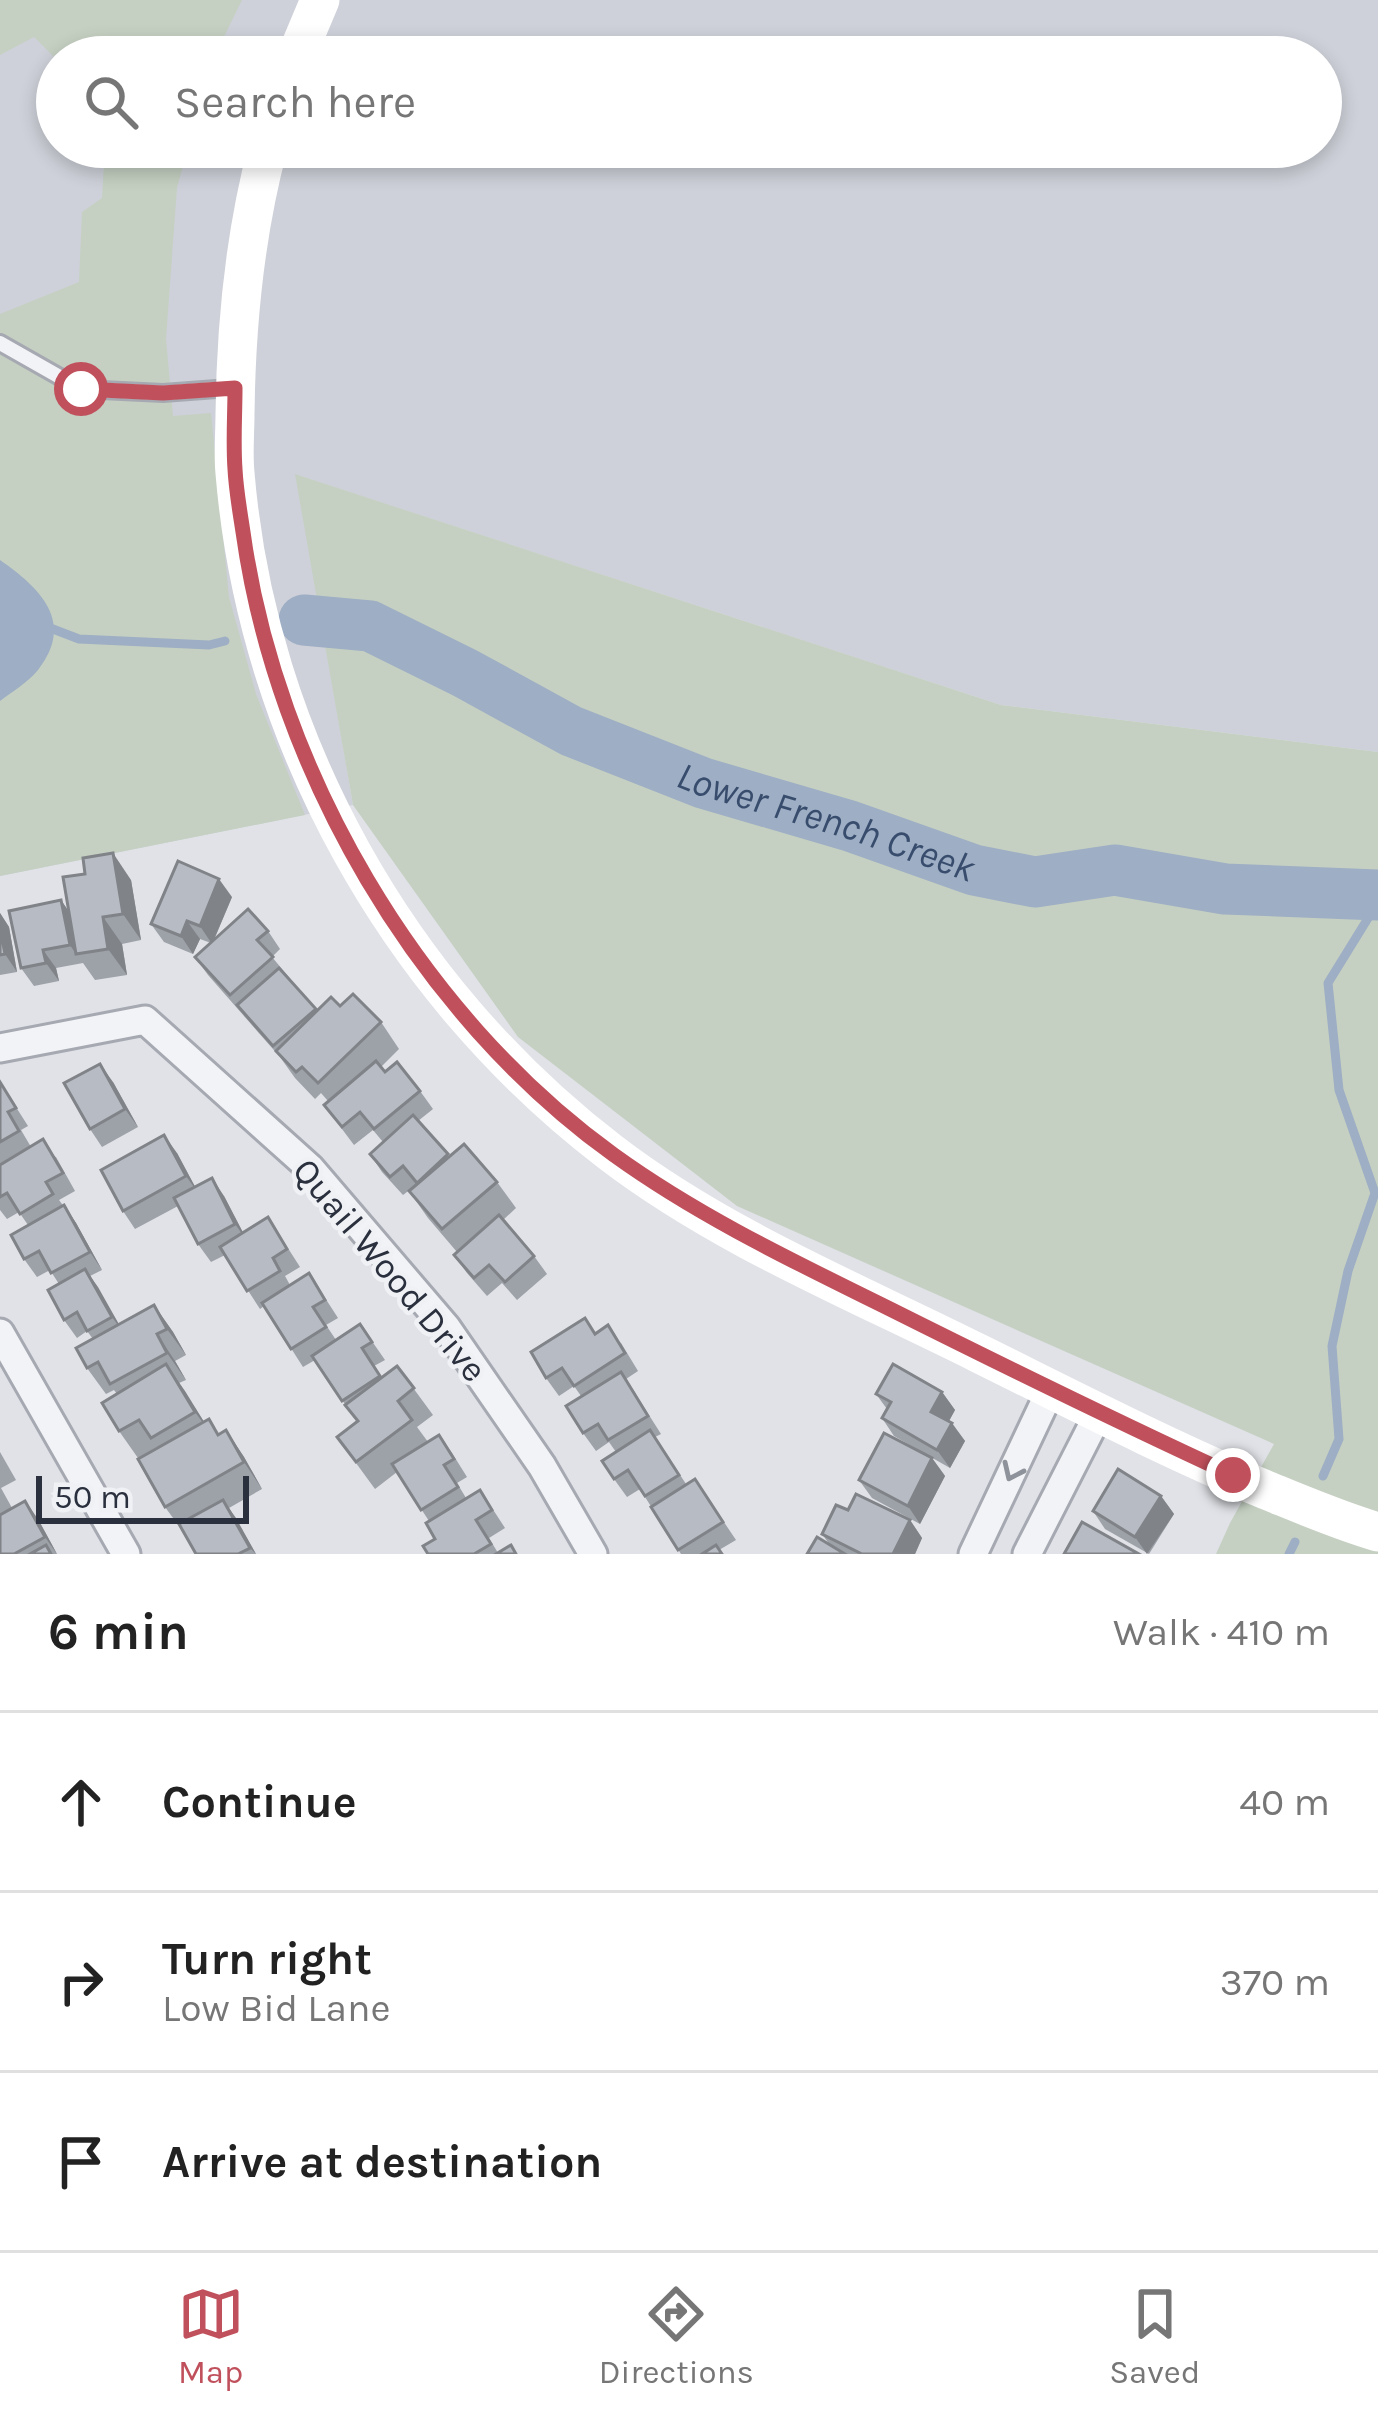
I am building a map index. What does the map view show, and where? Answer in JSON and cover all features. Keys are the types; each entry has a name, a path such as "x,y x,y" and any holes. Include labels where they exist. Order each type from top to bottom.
{"street":[{"path":"305,36 320,0"},
{"path":"263,168 243,274 235,388 235,471 248,571 293,724 350,852 403,937 465,1016 534,1088 610,1153 694,1209 1099,1413 1233,1475 1378,1532"},
{"name":"Quail Wood Drive","path":"0,1048 146,1020 310,1168 446,1327 542,1466 593,1554"},
{"path":"0,1333 126,1554"},
{"path":"973,1554 1051,1389"},
{"path":"1027,1554 1099,1413"}],"lane":[{"path":"0,343 81,389 163,393 235,388"}],"shaded area":[{"path":"0,0 1378,0 1378,752 1001,705 297,475 353,805 0,876"}],"green space":[{"path":"0,0 242,0 224,36 36,36 0,55"},
{"path":"104,168 182,168 166,339 173,416 211,413 229,597 256,694 305,815 0,876 0,314 79,282 82,212 102,198"},
{"path":"295,474 1001,705 1378,752 1378,1554 1216,1554 1274,1444 737,1206 518,1037 353,805"}],"water":[{"path":"0,560 40,594 53,621 54,636 38,670 0,701"}],"building":[{"path":"113,853 123,914 103,917 108,949 76,954 63,877 85,874 83,858"},
{"path":"178,861 219,879 200,926 187,921 181,936 151,924"},
{"path":"61,900 70,945 43,950 46,963 21,968 9,911"},
{"path":"248,909 268,931 257,940 273,957 230,995 195,957"},
{"path":"279,968 316,1009 273,1046 237,1005"},
{"path":"353,994 381,1022 318,1083 302,1067 296,1072 276,1051 331,997 340,1006"},
{"path":"376,1061 385,1072 397,1062 420,1091 374,1129 360,1112 342,1127 324,1105"},
{"path":"100,1064 125,1109 90,1129 64,1083"},
{"path":"0,1082 16,1108 8,1112 19,1131 0,1142"},
{"path":"413,1115 448,1154 417,1183 403,1166 390,1177 370,1154"},
{"path":"164,1135 186,1176 123,1211 101,1170"},
{"path":"43,1139 63,1173 46,1182 53,1194 20,1214 7,1193 0,1197 0,1165"},
{"path":"464,1144 497,1182 442,1229 409,1191"},
{"path":"212,1178 235,1224 198,1244 174,1198"},
{"path":"64,1205 90,1252 51,1273 39,1251 24,1259 11,1235"},
{"path":"499,1215 534,1256 505,1282 489,1265 474,1278 454,1255"},
{"path":"268,1217 287,1249 273,1258 280,1271 247,1291 220,1247"},
{"path":"85,1269 112,1317 87,1331 77,1312 64,1320 48,1290"},
{"path":"309,1273 325,1300 313,1307 326,1327 291,1349 262,1303"},
{"path":"154,1305 167,1329 157,1334 167,1353 110,1384 98,1362 87,1368 76,1348"},
{"path":"585,1318 595,1334 608,1325 625,1353 574,1386 562,1368 546,1378 531,1352"},
{"path":"360,1324 372,1342 362,1348 380,1376 342,1401 312,1356"},
{"path":"166,1364 195,1412 151,1438 139,1420 119,1431 102,1403"},
{"path":"893,1364 942,1392 931,1412 952,1423 937,1450 882,1418 891,1402 876,1394"},
{"path":"397,1366 414,1388 398,1401 412,1420 356,1462 337,1437 358,1421 345,1405"},
{"path":"621,1372 648,1416 608,1440 598,1424 583,1433 566,1406"},
{"path":"209,1419 218,1435 226,1430 244,1462 165,1507 138,1459"},
{"path":"650,1430 679,1475 645,1496 628,1470 614,1479 602,1461"},
{"path":"884,1433 932,1458 908,1506 859,1480"},
{"path":"439,1435 454,1459 444,1465 458,1487 421,1510 392,1464"},
{"path":"1118,1469 1161,1496 1135,1537 1093,1511"},
{"path":"695,1479 723,1522 678,1550 651,1507"},
{"path":"480,1490 492,1510 476,1520 491,1544 474,1554 428,1554 423,1546 435,1539 426,1523"},
{"path":"856,1494 910,1520 893,1554 862,1554 822,1534 836,1505 848,1510"},
{"path":"223,1500 250,1548 238,1554 196,1554 179,1524"},
{"path":"25,1501 45,1537 14,1554 0,1554 0,1515"},
{"path":"1082,1522 1139,1554 1064,1554"},
{"path":"817,1537 845,1554 807,1554"},
{"path":"46,1545 51,1554 30,1554"}],"waterway":[{"name":"Lower French Creek","path":"304,620 370,626 571,731 703,783 850,826 974,870 1035,882 1115,870 1225,889 1378,895"},
{"name":"Lower French Creek","path":"45,626 79,639 209,645 225,641"},
{"path":"1323,1476 1339,1439 1332,1346 1348,1271 1375,1193 1339,1090 1328,983 1378,902"},
{"path":"1289,1554 1295,1542"}],"route":[{"path":"81,389 163,393 235,388 235,471 248,571 273,668 307,762 350,852 403,937 465,1016 534,1088 610,1153 694,1209 1099,1413 1233,1475"}]}
